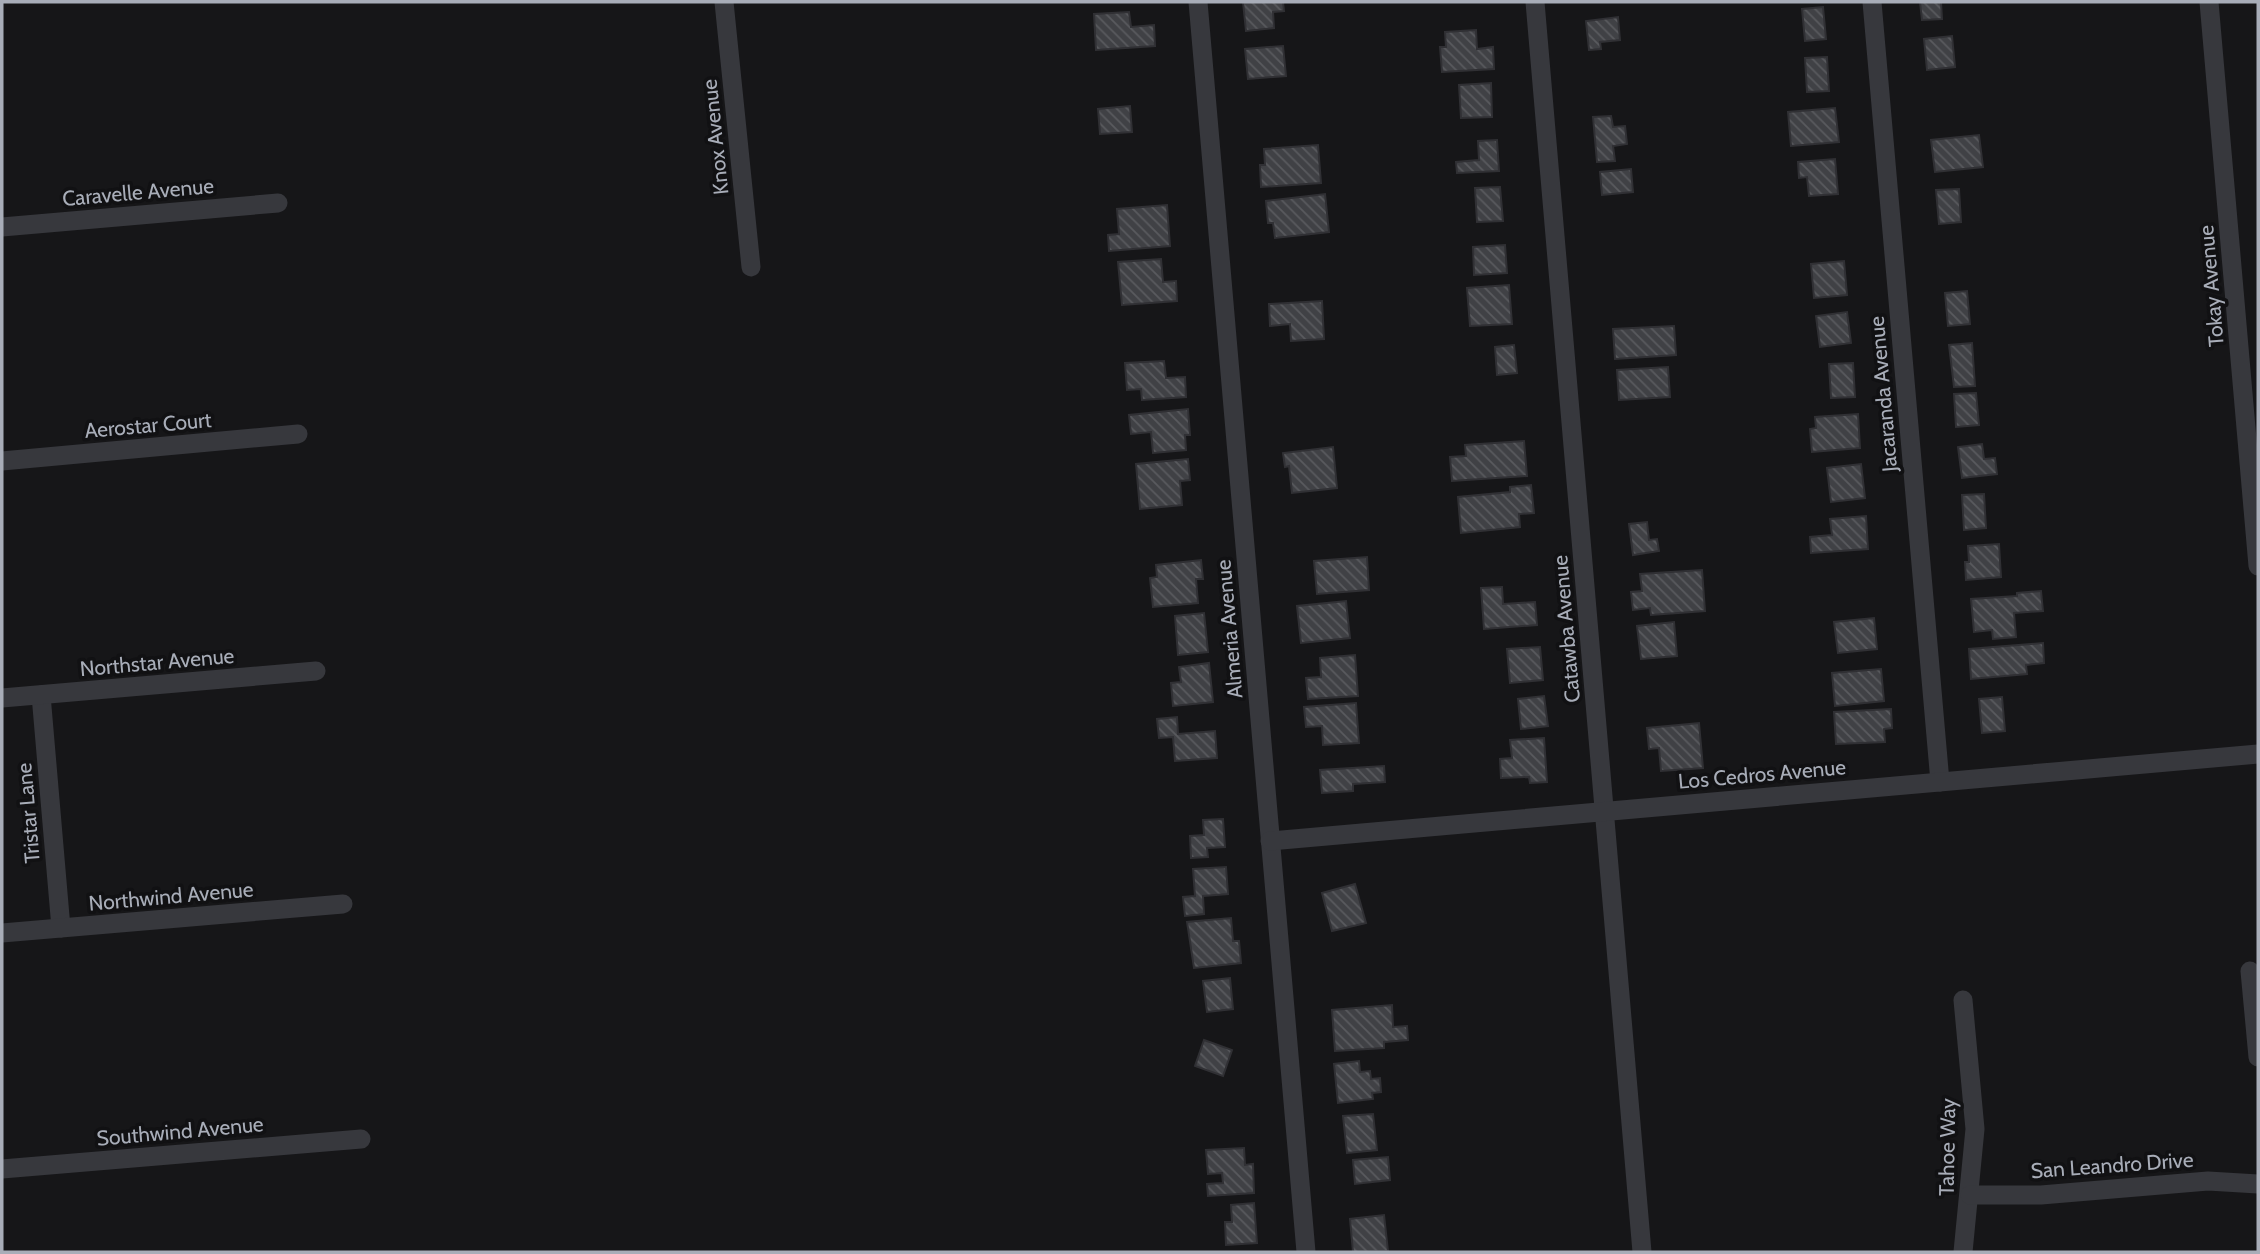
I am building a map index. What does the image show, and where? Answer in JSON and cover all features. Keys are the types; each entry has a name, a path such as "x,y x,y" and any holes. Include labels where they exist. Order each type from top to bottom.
{"street":[{"name":"Knox Avenue","path":"724,2 751,267"},
{"name":"Almeria Avenue","path":"1198,2 1306,1252"},
{"name":"Catawba Avenue","path":"1535,2 1642,1252"},
{"name":"Jacaranda Avenue","path":"1871,2 1940,782"},
{"name":"Tokay Avenue","path":"2209,2 2258,566"},
{"name":"Caravelle Avenue","path":"2,227 278,203"},
{"name":"Aerostar Court","path":"2,460 298,434"},
{"name":"Northstar Avenue","path":"2,698 316,671"},
{"name":"Tristar Lane","path":"41,695 61,928"},
{"name":"Los Cedros Avenue","path":"1270,841 2258,754"},
{"name":"Northwind Avenue","path":"2,933 343,904"},
{"path":"2250,971 2258,1057"},
{"name":"Tahoe Way","path":"1963,1000 1975,1129 1964,1252"},
{"name":"Southwind Avenue","path":"2,1169 361,1139"},
{"name":"San Leandro Drive","path":"1970,1195 2041,1195 2208,1181 2258,1184"}],"building":[{"path":"1243,2 1283,2 1284,11 1273,12 1274,28 1246,31"},
{"path":"1920,2 1941,2 1942,19 1922,20"},
{"path":"1823,7 1826,39 1805,41 1802,9"},
{"path":"1129,12 1131,27 1154,25 1155,46 1096,50 1094,14"},
{"path":"1618,17 1620,40 1600,42 1601,49 1589,50 1586,21"},
{"path":"1476,30 1477,49 1493,47 1494,69 1442,72 1440,47 1446,47 1445,32"},
{"path":"1952,36 1955,67 1927,70 1924,39"},
{"path":"1283,46 1286,76 1248,79 1245,49"},
{"path":"1827,57 1829,91 1807,92 1805,58"},
{"path":"1491,83 1492,117 1461,118 1459,85"},
{"path":"1130,106 1132,132 1100,134 1098,109"},
{"path":"1835,108 1839,142 1791,146 1788,112"},
{"path":"1611,116 1613,127 1625,126 1627,144 1613,146 1615,161 1597,162 1593,117"},
{"path":"1979,135 1983,167 1935,172 1931,140"},
{"path":"1497,140 1499,171 1457,173 1456,162 1479,160 1478,141"},
{"path":"1318,145 1321,183 1261,187 1260,165 1265,165 1264,149"},
{"path":"1835,159 1838,194 1809,196 1807,177 1799,178 1798,162"},
{"path":"1631,169 1633,192 1602,195 1600,172"},
{"path":"1500,187 1503,221 1477,222 1475,188"},
{"path":"1959,189 1961,222 1939,224 1936,190"},
{"path":"1325,194 1329,232 1275,238 1273,223 1268,223 1266,201"},
{"path":"1167,205 1170,246 1109,251 1108,235 1119,234 1117,209"},
{"path":"1505,245 1507,273 1474,275 1473,247"},
{"path":"1161,259 1163,282 1176,281 1177,301 1122,305 1118,262"},
{"path":"1844,261 1847,295 1814,298 1811,264"},
{"path":"1509,285 1512,324 1470,326 1467,288"},
{"path":"1967,291 1970,324 1948,326 1945,293"},
{"path":"1322,301 1324,339 1291,341 1290,324 1270,326 1269,304"},
{"path":"1847,312 1851,343 1820,347 1816,316"},
{"path":"1674,326 1676,355 1615,359 1613,329"},
{"path":"1972,343 1975,386 1954,387 1949,345"},
{"path":"1514,345 1517,373 1497,375 1495,347"},
{"path":"1164,361 1166,378 1185,377 1186,397 1142,400 1141,389 1127,390 1125,363"},
{"path":"1853,363 1855,397 1831,398 1829,364"},
{"path":"1668,367 1670,397 1619,400 1617,370"},
{"path":"1976,393 1979,425 1956,427 1954,394"},
{"path":"1188,409 1190,435 1185,435 1186,450 1153,453 1151,432 1131,434 1129,415"},
{"path":"1858,414 1860,448 1812,452 1810,429 1816,428 1815,417"},
{"path":"1524,441 1527,476 1452,481 1450,457 1466,456 1465,445"},
{"path":"1982,444 1984,459 1995,458 1997,474 1962,478 1958,447"},
{"path":"1333,447 1337,488 1292,493 1289,466 1285,467 1283,453"},
{"path":"1188,459 1190,480 1180,481 1182,505 1140,509 1136,464"},
{"path":"1861,464 1865,498 1831,502 1827,468"},
{"path":"1531,485 1534,513 1519,514 1520,527 1461,533 1458,497 1510,492 1510,487"},
{"path":"1984,494 1986,528 1964,530 1962,495"},
{"path":"1866,516 1868,549 1811,553 1810,537 1832,535 1830,519"},
{"path":"1647,522 1649,540 1657,539 1659,551 1633,555 1629,524"},
{"path":"1999,544 2001,577 1966,580 1968,546"},
{"path":"1367,557 1369,590 1317,594 1314,561"},
{"path":"1201,560 1203,579 1196,579 1198,603 1153,607 1150,578 1157,577 1156,565"},
{"path":"1702,570 1705,611 1651,615 1650,608 1633,610 1631,592 1642,591 1640,574"},
{"path":"1502,587 1503,604 1535,602 1537,625 1484,629 1481,588"},
{"path":"2041,591 2043,611 2014,613 2016,637 1993,639 1992,630 1974,632 1971,599 2017,596 2017,593"},
{"path":"1346,601 1350,638 1301,643 1297,606"},
{"path":"1204,613 1208,652 1178,655 1175,616"},
{"path":"1874,618 1877,649 1838,653 1834,622"},
{"path":"1674,622 1677,656 1641,659 1637,626"},
{"path":"2043,643 2044,663 2026,665 2027,674 1971,679 1969,649"},
{"path":"1540,647 1543,680 1510,683 1507,649"},
{"path":"1355,655 1358,696 1308,699 1306,678 1321,677 1320,658"},
{"path":"1209,663 1213,702 1173,706 1171,683 1181,682 1179,667"},
{"path":"1881,669 1884,701 1835,706 1832,673"},
{"path":"1544,696 1548,726 1521,729 1518,699"},
{"path":"2002,697 2005,731 1982,733 1979,699"},
{"path":"1356,703 1359,743 1323,745 1322,726 1306,727 1304,707"},
{"path":"1891,709 1892,728 1884,729 1885,742 1836,744 1834,712"},
{"path":"1177,717 1178,734 1215,731 1217,758 1175,761 1173,737 1159,738 1157,719"},
{"path":"1699,723 1703,768 1661,771 1659,748 1649,749 1647,728"},
{"path":"1544,738 1547,782 1530,783 1529,777 1501,778 1500,759 1512,758 1510,740"},
{"path":"1384,766 1385,782 1353,784 1353,791 1322,793 1320,770"},
{"path":"1223,819 1225,847 1207,848 1208,857 1191,858 1190,836 1204,835 1203,820"},
{"path":"1226,867 1228,894 1203,896 1204,914 1185,916 1183,897 1195,896 1193,869"},
{"path":"1355,884 1366,923 1332,931 1322,893"},
{"path":"1231,918 1233,941 1239,941 1241,963 1194,968 1187,922"},
{"path":"1230,978 1233,1009 1207,1012 1203,981"},
{"path":"1392,1005 1393,1027 1407,1026 1408,1040 1384,1042 1384,1048 1335,1051 1332,1010"},
{"path":"1204,1040 1232,1050 1223,1076 1195,1066"},
{"path":"1359,1061 1360,1072 1370,1071 1371,1079 1380,1078 1381,1092 1372,1093 1373,1099 1338,1103 1334,1064"},
{"path":"1373,1114 1377,1150 1347,1153 1343,1116"},
{"path":"1244,1148 1245,1165 1253,1164 1254,1193 1208,1196 1207,1184 1223,1183 1222,1173 1208,1174 1206,1150"},
{"path":"1388,1157 1390,1180 1355,1184 1353,1160"},
{"path":"1254,1203 1257,1243 1226,1245 1225,1222 1232,1222 1231,1205"},
{"path":"1384,1215 1388,1251 1353,1252 1350,1219"}]}
